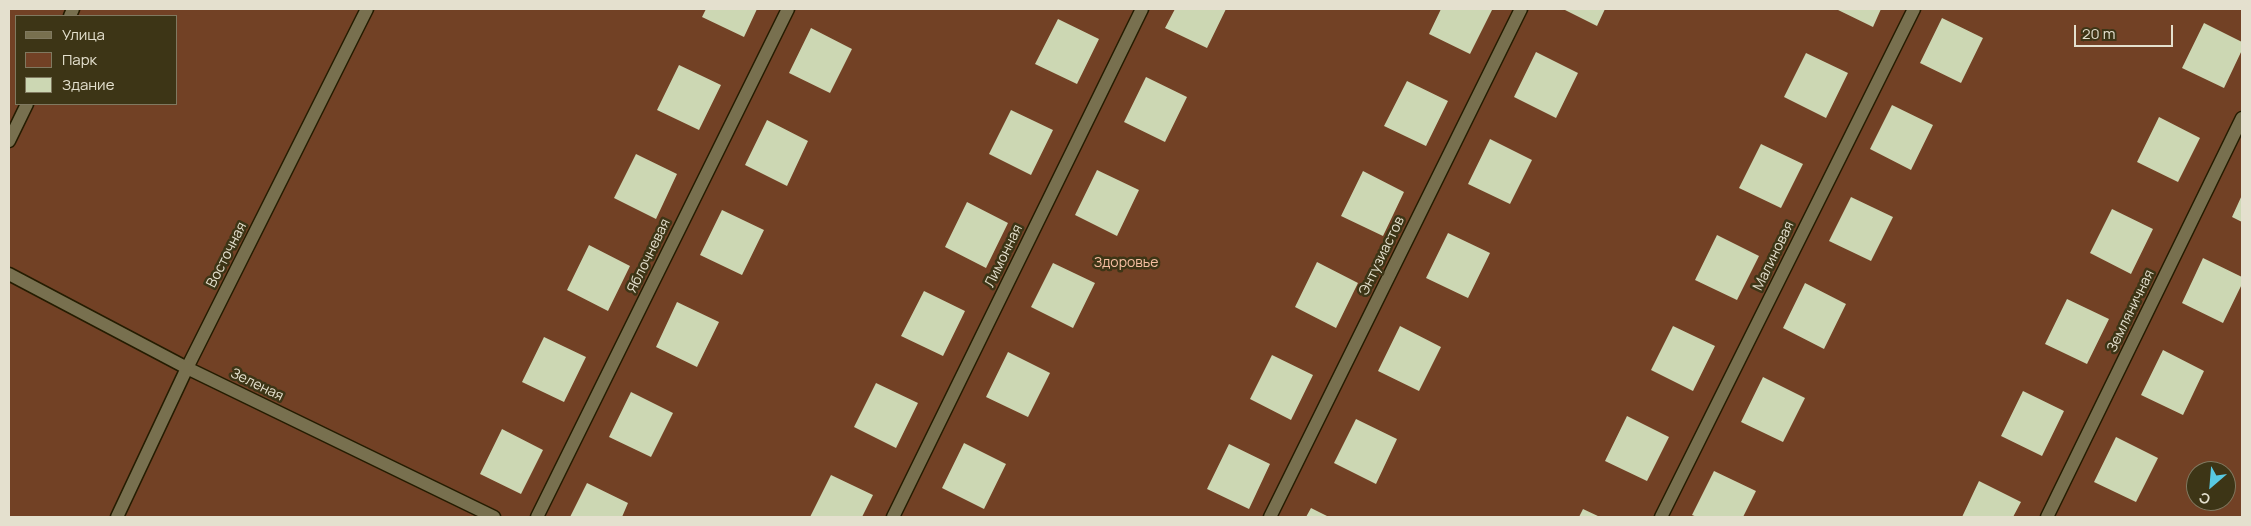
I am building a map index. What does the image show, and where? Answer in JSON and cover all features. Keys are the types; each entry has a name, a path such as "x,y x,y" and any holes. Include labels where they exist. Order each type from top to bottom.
{"street":[{"name":"Восточная","path":"117,517 187,368 367,9"},
{"name":"Яблочневая","path":"537,517 788,9"},
{"name":"Лимонная","path":"893,517 1142,9"},
{"name":"Энтузиастов","path":"1270,517 1521,9"},
{"name":"Малиновая","path":"1661,517 1914,9"},
{"path":"9,141 27,105"},
{"name":"Земляничная","path":"2047,517 2242,118"},
{"name":"Зеленая","path":"9,274 187,368 494,517"}],"green space":[{"name":"Здоровье","path":"9,9 2242,9 2242,517 9,517"}],"building":[{"path":"706,9 757,9 744,37 702,17"},
{"path":"1175,9 1226,9 1207,48 1165,28"},
{"path":"1441,9 1492,10 1470,54 1429,34"},
{"path":"1563,9 1605,9 1597,26"},
{"path":"1836,9 1881,9 1873,27"},
{"path":"1942,18 1983,38 1961,83 1920,63"},
{"path":"1058,19 1099,39 1077,84 1035,64"},
{"path":"2204,23 2242,42 2242,50 2224,88 2182,68"},
{"path":"811,28 852,49 830,93 789,73"},
{"path":"1536,52 1578,73 1556,118 1514,97"},
{"path":"1806,53 1848,73 1826,118 1784,97"},
{"path":"679,65 721,85 699,130 657,110"},
{"path":"1146,77 1187,97 1165,142 1124,122"},
{"path":"1407,81 1448,101 1426,146 1384,126"},
{"path":"1892,105 1933,125 1911,170 1870,149"},
{"path":"1011,110 1053,130 1031,175 989,154"},
{"path":"2159,117 2200,138 2178,182 2137,162"},
{"path":"767,120 808,141 787,186 745,165"},
{"path":"1490,139 1532,160 1510,204 1468,184"},
{"path":"1761,144 1803,164 1781,208 1739,188"},
{"path":"636,154 677,174 656,219 614,198"},
{"path":"1097,170 1139,190 1117,236 1075,215"},
{"path":"1363,171 1404,192 1383,236 1341,216"},
{"path":"2242,195 2242,222 2232,217"},
{"path":"1851,197 1893,217 1871,261 1829,241"},
{"path":"967,202 1008,223 986,268 945,247"},
{"path":"2112,209 2153,229 2131,274 2090,253"},
{"path":"722,210 764,230 742,275 700,255"},
{"path":"1448,233 1490,253 1468,298 1426,278"},
{"path":"1717,235 1759,256 1737,300 1695,280"},
{"path":"589,245 630,266 608,311 567,290"},
{"path":"2203,258 2242,277 2242,284 2223,323 2182,303"},
{"path":"1317,262 1358,283 1336,328 1295,307"},
{"path":"1053,263 1095,283 1073,328 1031,307"},
{"path":"1805,283 1846,304 1824,349 1783,328"},
{"path":"924,291 965,311 943,356 901,336"},
{"path":"2067,299 2109,319 2087,364 2045,344"},
{"path":"677,302 719,322 697,367 656,347"},
{"path":"1400,326 1441,347 1419,391 1378,371"},
{"path":"1673,326 1715,346 1693,391 1651,370"},
{"path":"544,337 586,357 564,402 522,382"},
{"path":"2163,350 2204,371 2183,415 2141,395"},
{"path":"1008,352 1050,373 1028,417 986,397"},
{"path":"1272,355 1313,375 1291,420 1250,399"},
{"path":"1763,377 1805,398 1783,442 1741,422"},
{"path":"876,383 918,403 896,448 854,427"},
{"path":"2023,391 2064,411 2042,456 2001,436"},
{"path":"631,392 673,413 651,457 609,437"},
{"path":"1627,416 1669,437 1647,481 1605,461"},
{"path":"1356,419 1397,439 1376,484 1334,463"},
{"path":"502,429 543,450 521,494 480,474"},
{"path":"2116,437 2158,458 2136,502 2094,482"},
{"path":"964,443 1006,464 984,509 942,488"},
{"path":"1229,444 1270,464 1249,509 1207,489"},
{"path":"1714,471 1756,491 1743,517 1697,517 1692,515"},
{"path":"831,475 873,495 862,517 810,517"},
{"path":"1979,481 2021,502 2013,517 1962,517"},
{"path":"587,483 628,503 622,517 570,517"},
{"path":"1311,508 1329,517 1306,517"},
{"path":"1583,509 1600,517 1579,517"}]}
